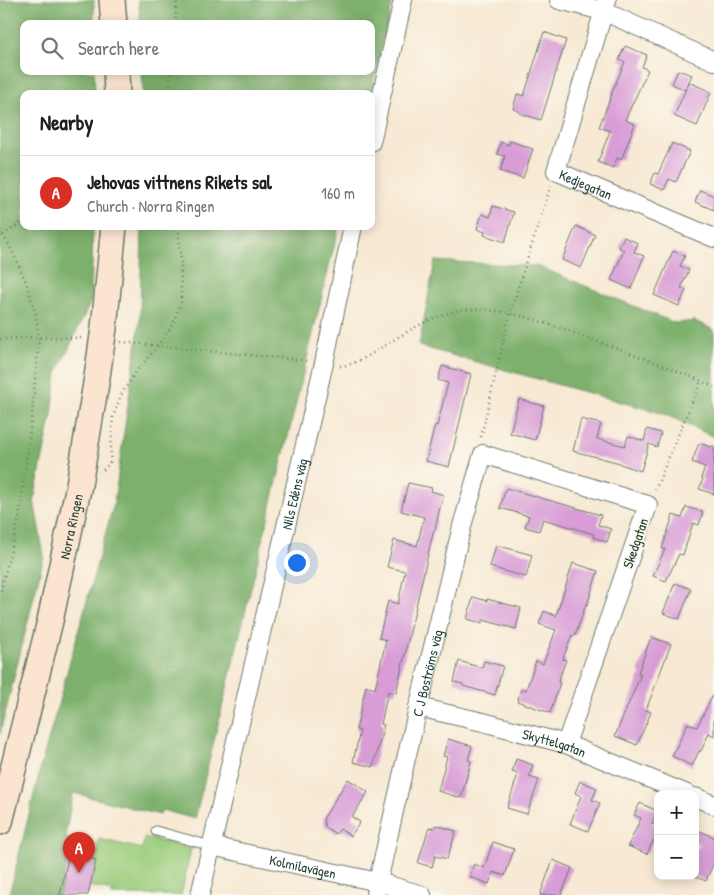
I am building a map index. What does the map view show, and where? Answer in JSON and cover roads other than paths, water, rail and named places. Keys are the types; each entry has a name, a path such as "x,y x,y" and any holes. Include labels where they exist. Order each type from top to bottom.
{"main road":[{"path":"112,0 114,20"},
{"path":"116,75 117,90"},
{"name":"Norra Ringen","path":"0,822 50,621 79,485 104,328 114,230"}],"street":[{"path":"375,124 403,0"},
{"path":"559,0 605,5 714,61"},
{"name":"Kedjegatan","path":"605,5 556,171 714,238"},
{"name":"Nils Edéns väg","path":"200,895 324,364 352,230"},
{"name":"Skedgatan","path":"483,454 648,505 566,744"},
{"name":"C J Boströms väg","path":"376,888 462,526 483,454"},
{"name":"Skyttelgatan","path":"418,707 566,744 676,790"},
{"name":"Kolmilavägen","path":"211,846 376,888 422,895"}],"lane":[{"path":"156,831 211,846"}],"place":[{"name":"Jehovas vittnens Rikets sal","path":"79,873"}]}
